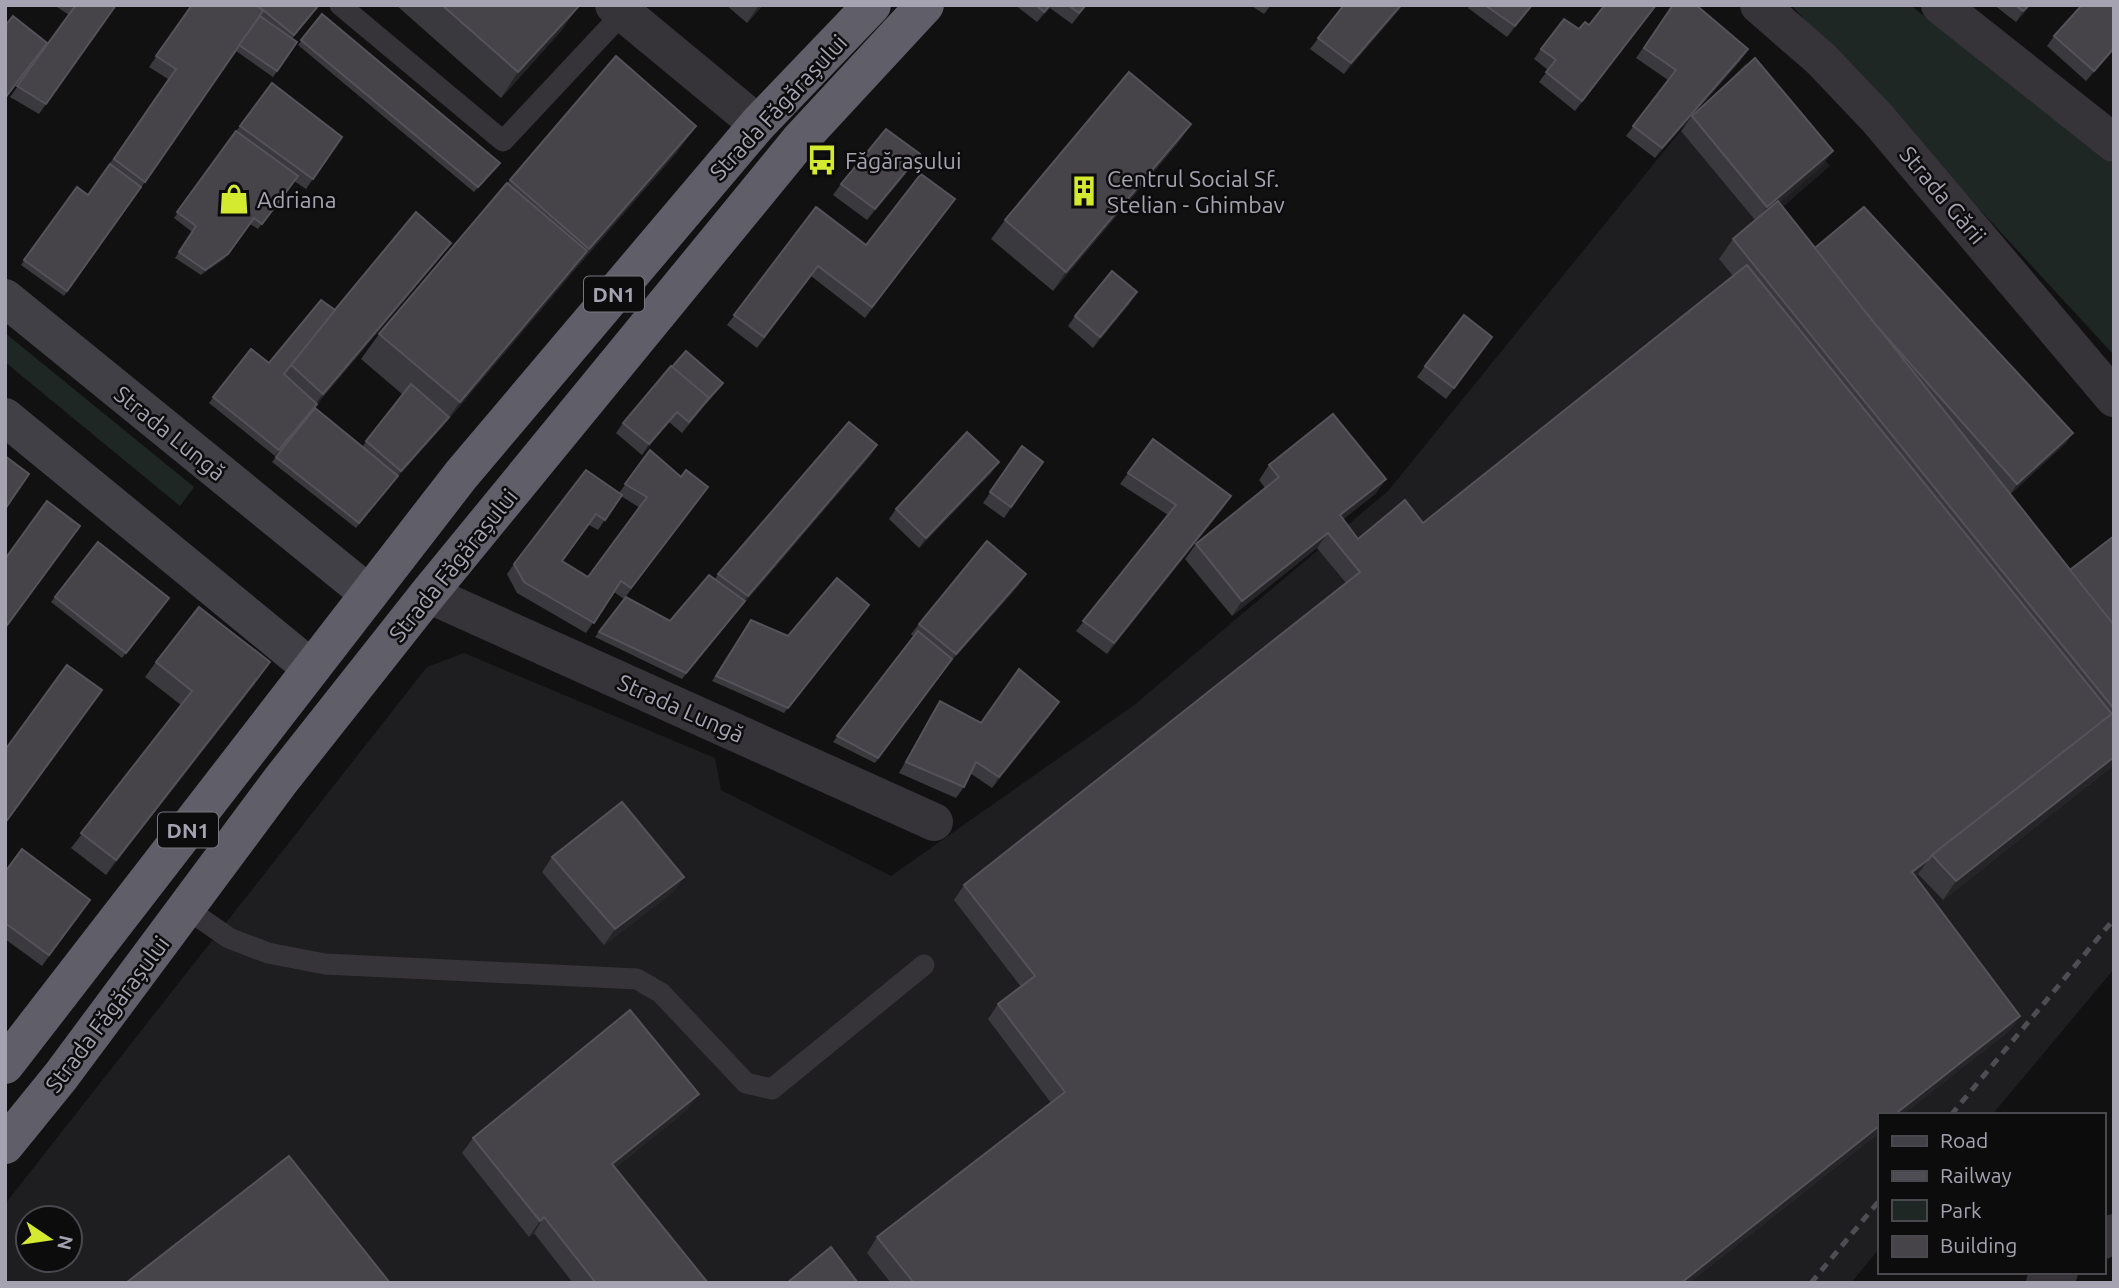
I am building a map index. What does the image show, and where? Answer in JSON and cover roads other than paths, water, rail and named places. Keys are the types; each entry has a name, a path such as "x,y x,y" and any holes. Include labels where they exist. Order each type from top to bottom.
{"highway":[{"name":"Strada Făgărașului","path":"5,1065 461,475 758,124 872,5"},
{"name":"Strada Făgărașului","path":"5,1145 187,909 281,780 428,594 799,141 925,5"}],"street":[{"name":"Strada Gării","path":"1759,5 1821,59 1878,119 2114,398"},
{"path":"1940,5 2114,143"},
{"path":"619,9 758,124"},
{"name":"Strada Lungă","path":"5,298 369,594"},
{"path":"5,417 311,668"},
{"name":"Strada Lungă","path":"428,594 934,822"}],"lane":[{"path":"340,5 503,141 619,9"},
{"path":"187,909 229,938 268,953 325,964 637,979 661,993 746,1083 772,1089 924,965"}],"railway":[{"path":"1953,1113 2114,919"},
{"path":"1811,1283 1878,1202"}],"place":[{"name":"Făgărașului","path":"822,160"},
{"name":"Centrul Social Sf. Stelian - Ghimbav","path":"1084,191"},
{"name":"Adriana","path":"234,199"}]}
